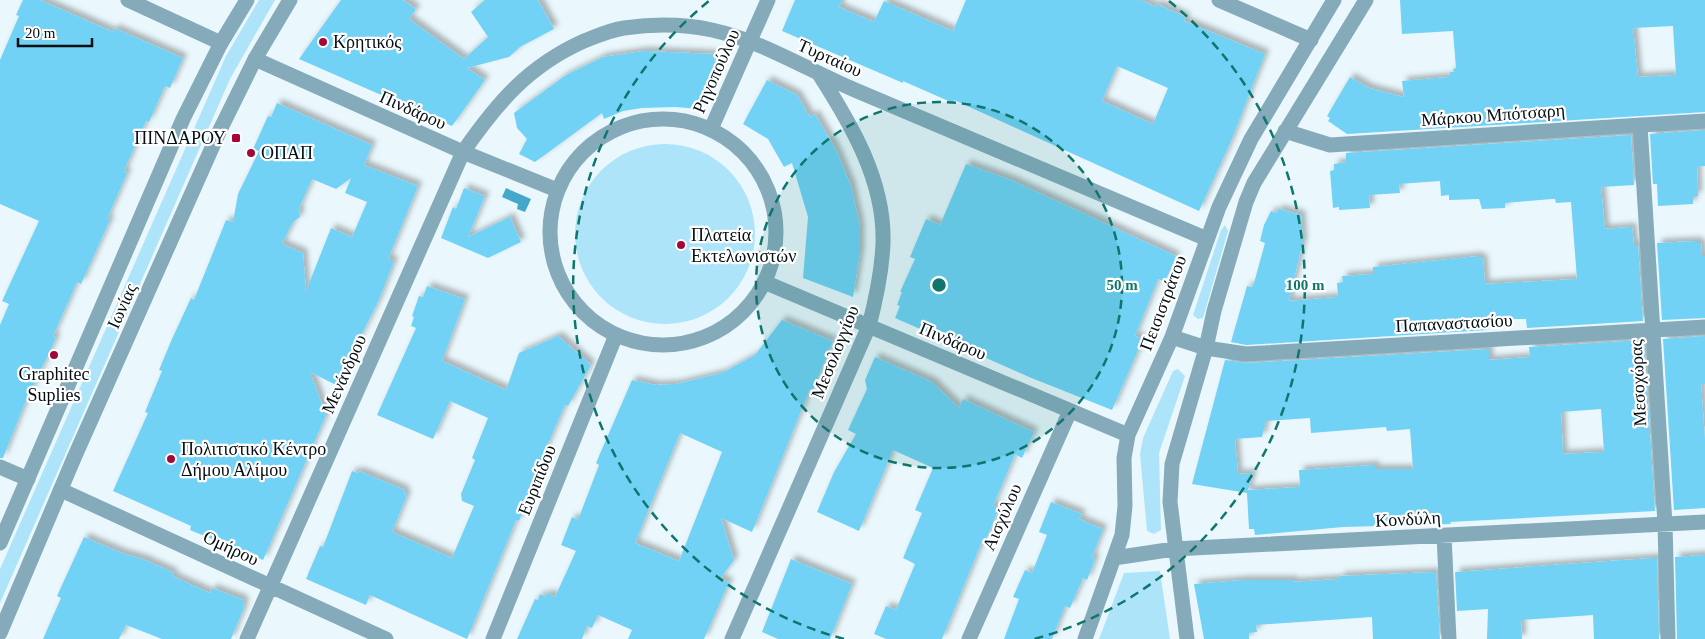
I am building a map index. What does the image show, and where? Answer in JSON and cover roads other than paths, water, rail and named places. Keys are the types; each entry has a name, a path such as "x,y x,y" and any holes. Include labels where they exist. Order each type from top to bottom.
{"street":[{"path":"128,0 221,43"},
{"name":"Ιωνίας","path":"0,543 183,119 221,43 246,0"},
{"name":"Ιωνίας","path":"0,633 192,192 255,59 290,0"},
{"name":"Ρηγοπούλου","path":"711,130 768,0"},
{"path":"1219,0 1311,40"},
{"name":"Πεισιστράτου","path":"1085,639 1122,535 1125,506 1124,458 1128,435 1172,337 1207,239 1251,139 1334,0"},
{"path":"1187,639 1174,549 1170,502 1172,464 1206,348 1214,311 1246,202 1254,183 1366,0"},
{"name":"Τυρταίου","path":"462,152 483,122 529,73 566,50 600,34 623,28 680,26 712,30 750,42 818,74 1207,239"},
{"name":"Πινδάρου","path":"255,59 462,152 557,190"},
{"name":"Μεσολογγίου","path":"732,639 869,326 878,290 883,242 881,213 875,185 845,115 818,74"},
{"path":"663,119 688,121 711,130 728,139 748,157 760,173 769,191 774,210 776,237 774,257 764,282 751,302 738,316 707,336 683,343 665,345 640,343 616,335 583,313 570,298 560,281 553,262 549,236 551,210 557,190 571,164 584,150 598,138 620,127 638,121 663,119"},
{"name":"Μάρκου Μπότσαρη","path":"1285,131 1330,145 1705,121"},
{"name":"Μεσοχώρας","path":"1640,125 1654,330 1668,639"},
{"name":"Μενάνδρου","path":"247,639 462,152"},
{"name":"Πινδάρου","path":"764,282 1128,435"},
{"name":"Παπαναστασίου","path":"1172,337 1206,348 1246,354 1705,327"},
{"name":"Ευριπίδου","path":"493,639 616,335"},
{"name":"Αισχύλου","path":"969,639 1070,411"},
{"path":"0,467 28,479"},
{"name":"Ομήρου","path":"61,490 386,639"},
{"name":"Κονδύλη","path":"1114,558 1174,549 1705,522"},
{"path":"1444,536 1449,639"}],"place":[{"name":"Κρητικός","path":"323,42"},
{"name":"ΠΙΝΔΑΡΟΥ","path":"236,138"},
{"name":"ΟΠΑΠ","path":"251,153"},
{"name":"Πλατεία Εκτελωνιστών","path":"681,245"},
{"name":"Graphitec Suplies","path":"54,355"},
{"name":"Πολιτιστικό Κέντρο Δήμου Αλίμου","path":"171,459"}]}
